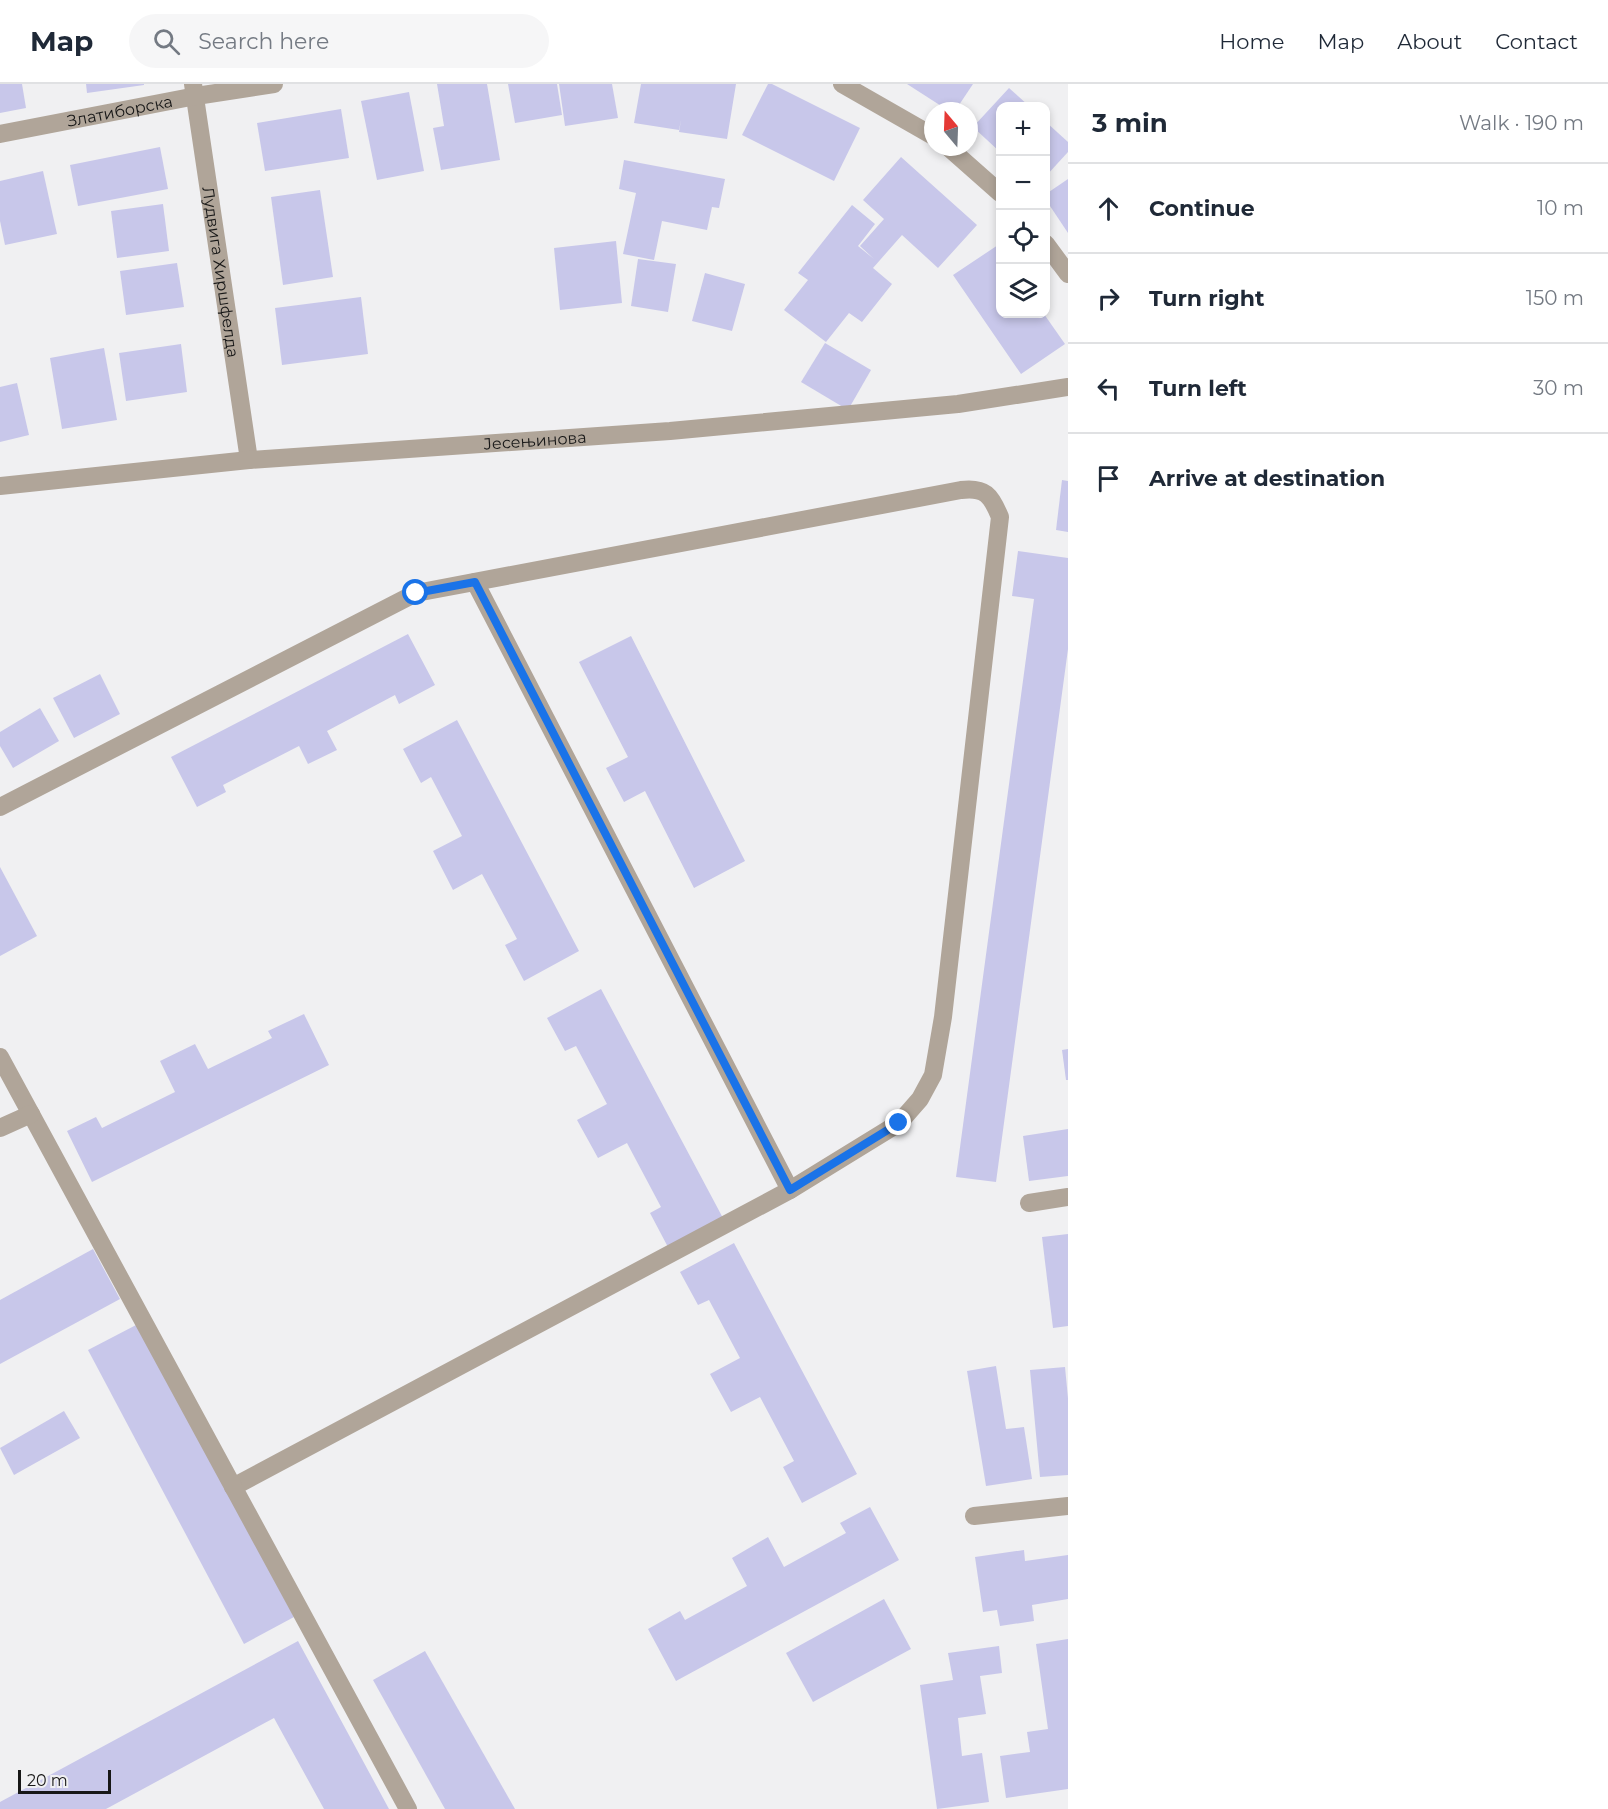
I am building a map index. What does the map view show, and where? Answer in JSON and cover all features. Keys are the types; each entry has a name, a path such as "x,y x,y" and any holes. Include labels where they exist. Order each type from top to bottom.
{"street":[{"name":"Златиборска","path":"0,134 194,90 274,84"},
{"path":"842,84 924,131"},
{"name":"Лудвига Хиршфелда","path":"194,90 249,460"},
{"path":"958,156 996,189"},
{"path":"1050,249 1068,274"},
{"name":"Јесењинова","path":"0,486 249,460 670,431 958,404 1068,387"},
{"path":"0,807 416,593 961,490 973,489 987,493 1000,517 943,1017 933,1075 920,1099 899,1123 790,1190 233,1487"},
{"path":"475,582 790,1190"},
{"path":"0,1057 408,1809"},
{"path":"0,1128 31,1114"},
{"path":"1029,1203 1068,1197"},
{"path":"974,1516 1068,1506"}],"building":[{"path":"0,84 22,84 26,108 0,113"},
{"path":"86,84 144,84 144,85 87,93"},
{"path":"437,84 487,84 500,160 441,170 433,128 444,126"},
{"path":"508,84 557,84 562,115 515,123"},
{"path":"559,84 612,84 618,118 565,126"},
{"path":"641,84 736,84 727,139 679,132 681,120 679,130 634,123"},
{"path":"768,84 860,128 834,181 742,135"},
{"path":"907,84 973,84 961,102 935,102"},
{"path":"1009,88 1025,102 996,102"},
{"path":"409,92 424,171 377,180 361,101"},
{"path":"996,102 996,148 978,132 978,122"},
{"path":"341,109 349,158 265,171 257,123"},
{"path":"1050,126 1068,142 1068,152 1050,172"},
{"path":"160,147 168,189 78,206 70,165"},
{"path":"901,157 977,225 938,268 902,235 873,268 892,284 862,322 849,313 826,342 784,310 808,280 798,273 852,205 875,224 858,246 874,259 860,246 884,219 863,200"},
{"path":"624,160 725,179 719,208 712,207 707,230 662,221 654,260 623,254 636,193 619,189"},
{"path":"43,171 57,234 5,245 0,221 0,181"},
{"path":"1068,179 1068,233 1050,206 1050,191"},
{"path":"320,190 333,277 283,285 271,197"},
{"path":"163,204 169,251 117,258 111,211"},
{"path":"616,241 622,303 560,310 554,248"},
{"path":"996,246 996,318 1047,318 1065,344 1021,374 953,275"},
{"path":"638,259 676,264 668,312 631,306"},
{"path":"177,263 184,307 126,315 120,271"},
{"path":"705,273 745,284 732,331 692,321"},
{"path":"361,297 368,354 282,365 275,308"},
{"path":"825,343 871,370 848,410 801,382"},
{"path":"181,344 187,392 126,401 119,353"},
{"path":"104,348 117,420 62,429 50,358"},
{"path":"17,383 29,435 0,442 0,387"},
{"path":"1062,480 1068,481 1068,532 1056,530"},
{"path":"1018,551 1068,558 1068,649 996,1182 956,1177 1034,599 1012,596"},
{"path":"408,634 435,685 399,704 395,695 327,731 337,750 308,764 299,746 223,785 226,792 197,807 171,757"},
{"path":"631,636 745,861 694,888 645,791 624,802 606,768 628,757 579,662"},
{"path":"100,674 120,714 74,738 53,698"},
{"path":"40,708 59,741 13,768 0,746 0,732"},
{"path":"457,720 579,951 524,981 505,945 517,939 482,874 453,890 433,851 462,836 431,777 421,783 403,749"},
{"path":"0,867 37,936 0,956"},
{"path":"601,989 724,1220 669,1249 650,1213 661,1207 627,1143 598,1158 577,1120 607,1104 576,1046 565,1051 547,1018"},
{"path":"304,1014 329,1065 92,1182 67,1131 96,1117 102,1128 175,1092 160,1061 195,1044 208,1069 272,1038 268,1031"},
{"path":"1068,1049 1068,1080 1066,1080 1062,1050"},
{"path":"1068,1129 1068,1176 1029,1181 1023,1136"},
{"path":"1068,1234 1068,1326 1053,1328 1042,1237"},
{"path":"734,1243 857,1474 802,1503 783,1467 794,1461 760,1397 731,1412 710,1374 740,1358 709,1300 698,1305 680,1272"},
{"path":"93,1249 120,1299 0,1364 0,1300"},
{"path":"138,1324 294,1617 244,1644 88,1350"},
{"path":"996,1366 1006,1429 1024,1427 1032,1479 986,1486 967,1371"},
{"path":"1065,1367 1068,1398 1068,1475 1040,1477 1030,1370"},
{"path":"64,1411 80,1438 14,1475 0,1448"},
{"path":"870,1507 899,1560 676,1681 648,1629 680,1611 685,1620 747,1586 732,1558 768,1537 784,1567 846,1533 840,1523"},
{"path":"1024,1550 1025,1561 1068,1555 1068,1599 1032,1605 1034,1621 1000,1626 997,1610 983,1612 975,1557"},
{"path":"884,1599 911,1649 813,1702 786,1653"},
{"path":"1068,1639 1068,1789 1006,1798 1000,1756 1030,1752 1027,1732 1048,1729 1036,1644"},
{"path":"298,1641 389,1809 324,1809 274,1718 106,1809 0,1809 0,1802"},
{"path":"999,1646 1002,1673 980,1676 986,1714 958,1718 962,1756 982,1753 989,1802 937,1809 920,1685 953,1680 948,1653"},
{"path":"425,1651 515,1809 445,1809 373,1680"}],"route":[{"path":"416,593 475,582 790,1190 899,1123"}]}
